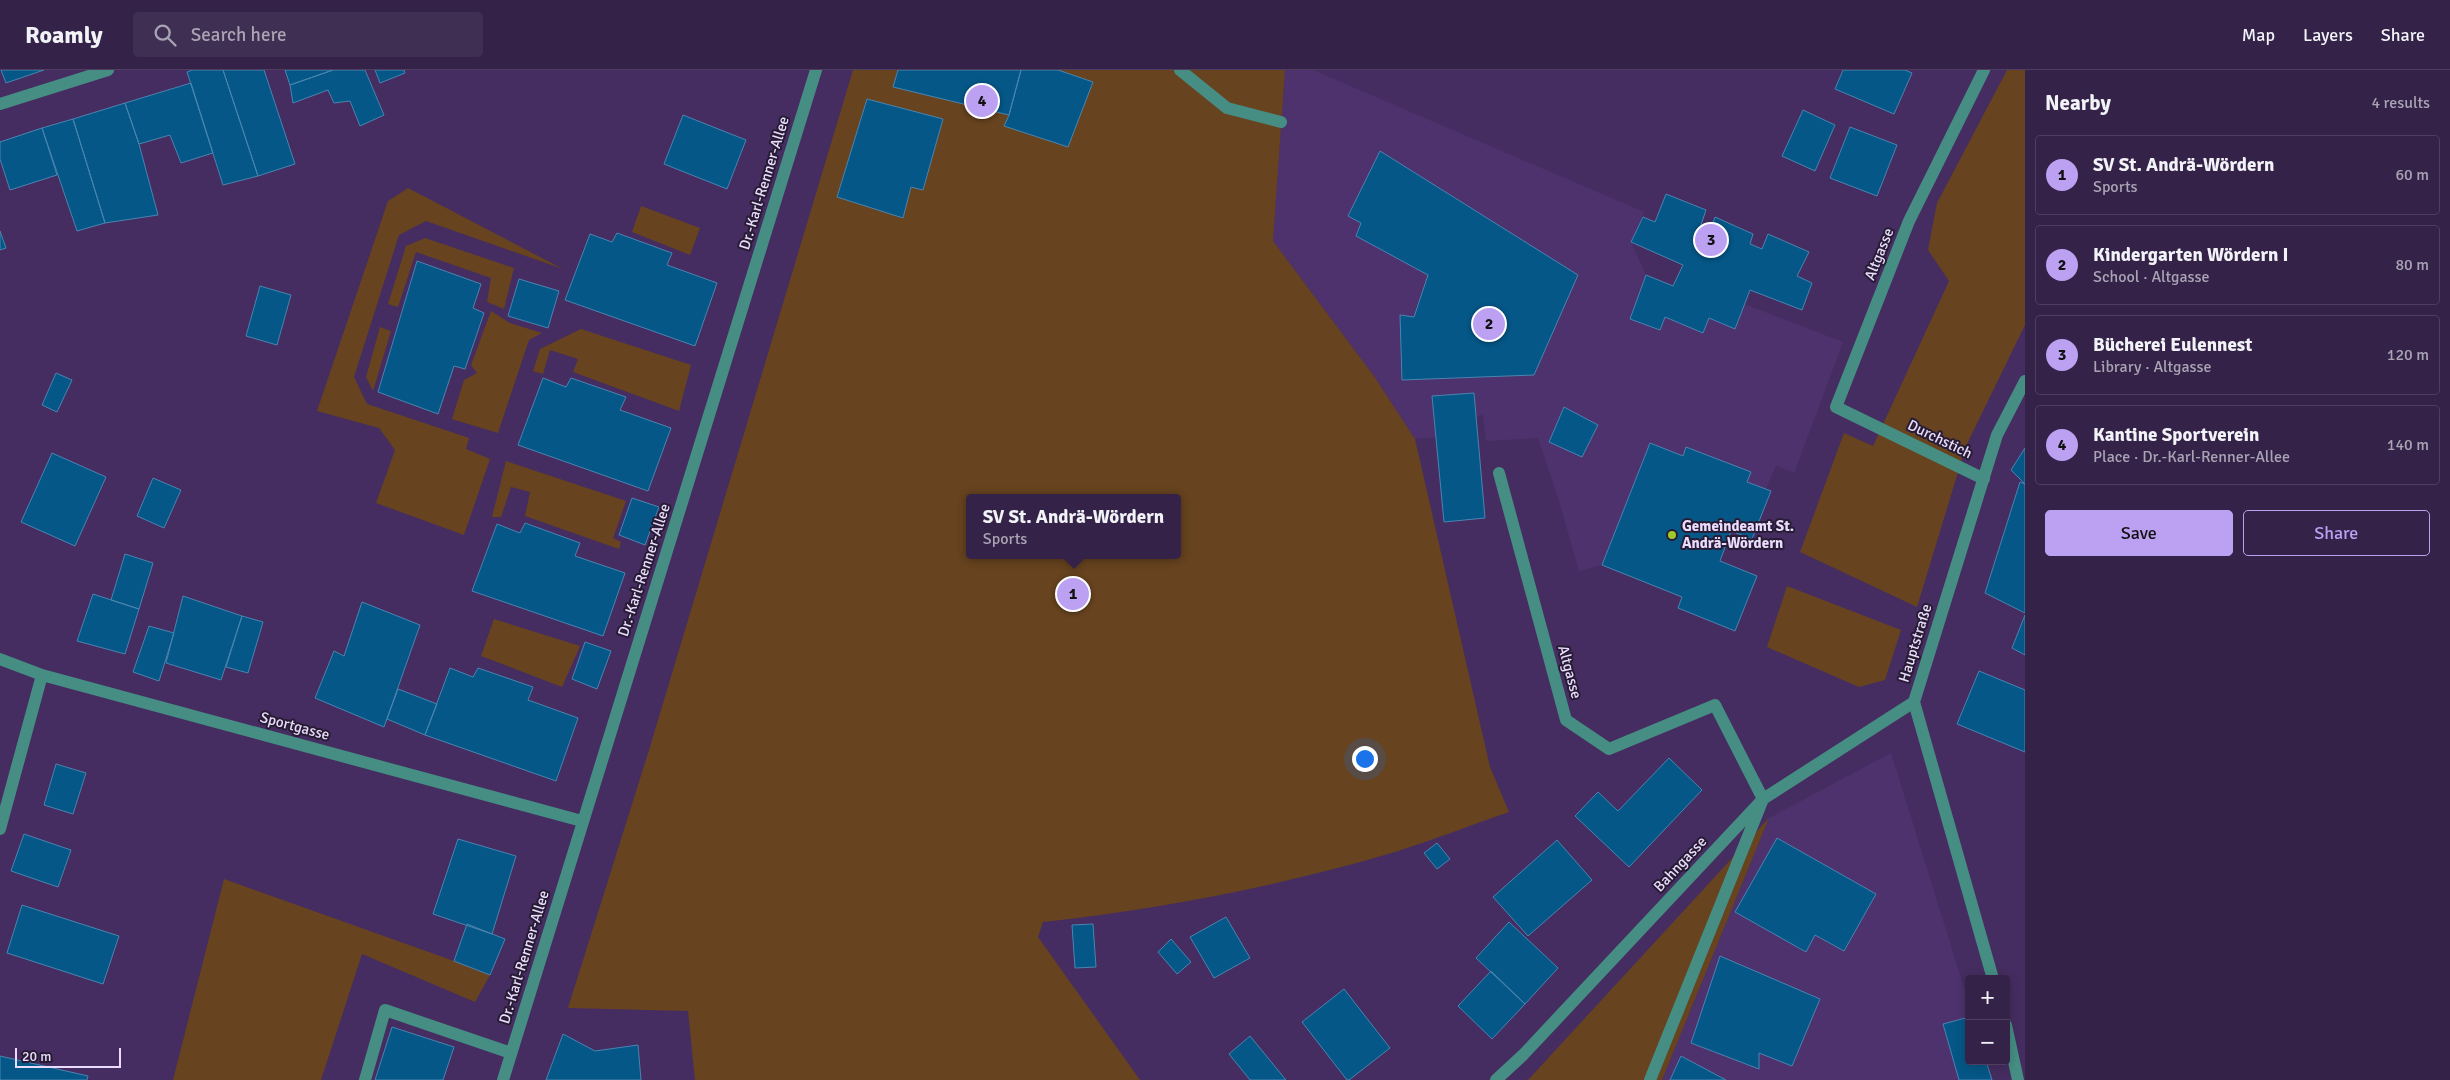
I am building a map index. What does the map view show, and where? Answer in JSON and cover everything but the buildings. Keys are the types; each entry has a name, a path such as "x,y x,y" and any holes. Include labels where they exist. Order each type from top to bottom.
{"street":[{"path":"0,104 108,70"},
{"name":"Dr.-Karl-Renner-Allee","path":"503,1080 816,70"},
{"path":"1180,70 1227,108 1281,122"},
{"name":"Altgasse","path":"1882,430 1836,407 1910,221 1984,70"},
{"name":"Hauptstraße","path":"1992,975 1914,702 1997,435 2025,381"},
{"name":"Durchstich","path":"1882,430 1984,478"},
{"name":"Altgasse","path":"1499,472 1566,720 1609,749 1715,705 1763,799"},
{"name":"Sportgasse","path":"0,659 42,675 582,821"},
{"path":"0,829 42,675"},
{"name":"Bahngasse","path":"1496,1080 1523,1055 1763,799 1914,702"},
{"path":"1650,1080 1763,799"},
{"path":"364,1080 385,1010 511,1053"},
{"path":"2010,1043 2018,1080"}],"shaded area":[{"path":"853,70 1285,70 1273,241 1374,376 1415,439 1490,767 1509,812 1395,852 1264,886 1176,903 1043,922 1038,937 1140,1080 695,1080 688,1011 568,1008 649,750"},
{"path":"1285,70 1313,70 1644,212 1631,242 1646,275 1630,319 1660,330 1665,317 1702,332 1709,318 1735,329 1744,304 1843,342 1794,473 1776,465 1766,489 1747,482 1751,472 1686,447 1683,456 1650,443 1602,565 1579,571 1559,501 1538,438 1486,441 1483,415 1476,416 1474,393 1436,437 1415,439 1374,376 1273,241"},
{"path":"2007,70 2025,70 2025,325 1966,446 1917,607 1800,552 1844,433 1873,446 1949,281 1928,250 1937,203"},
{"path":"408,188 563,269 426,221 399,235 354,377 367,404 469,438 466,449 490,459 464,535 376,503 395,450 379,428 317,411 388,201"},
{"path":"641,206 700,228 690,255 632,232"},
{"path":"425,238 514,268 504,309 487,302 491,278 416,252 398,307 388,304 406,246"},
{"path":"491,311 510,323 542,333 529,340 498,433 452,419 464,380 477,373 471,365"},
{"path":"380,327 391,331 373,391 366,377"},
{"path":"581,329 691,365 679,411 573,372 578,359 550,350 543,374 533,371 540,349"},
{"path":"506,461 626,501 613,538 621,542 619,549 525,516 530,492 511,487 501,517 492,517"},
{"path":"1787,586 1901,630 1885,680 1859,687 1767,647"},
{"path":"494,619 580,646 562,687 481,656"},
{"path":"1891,753 1965,991 1965,1065 1974,1065 1992,1080 1662,1080 1769,818"},
{"path":"1769,818 1662,1080 1528,1080"},
{"path":"224,879 490,975 475,1002 362,954 321,1080 173,1080"}],"place":[{"name":"Kantine Sportverein","path":"982,101"},
{"name":"Bücherei Eulennest","path":"1711,240"},
{"name":"Kindergarten Wördern I","path":"1489,324"},
{"name":"Gemeindeamt St. Andrä-Wördern","path":"1672,535"},
{"name":"SV St. Andrä-Wördern","path":"1073,594"}]}
